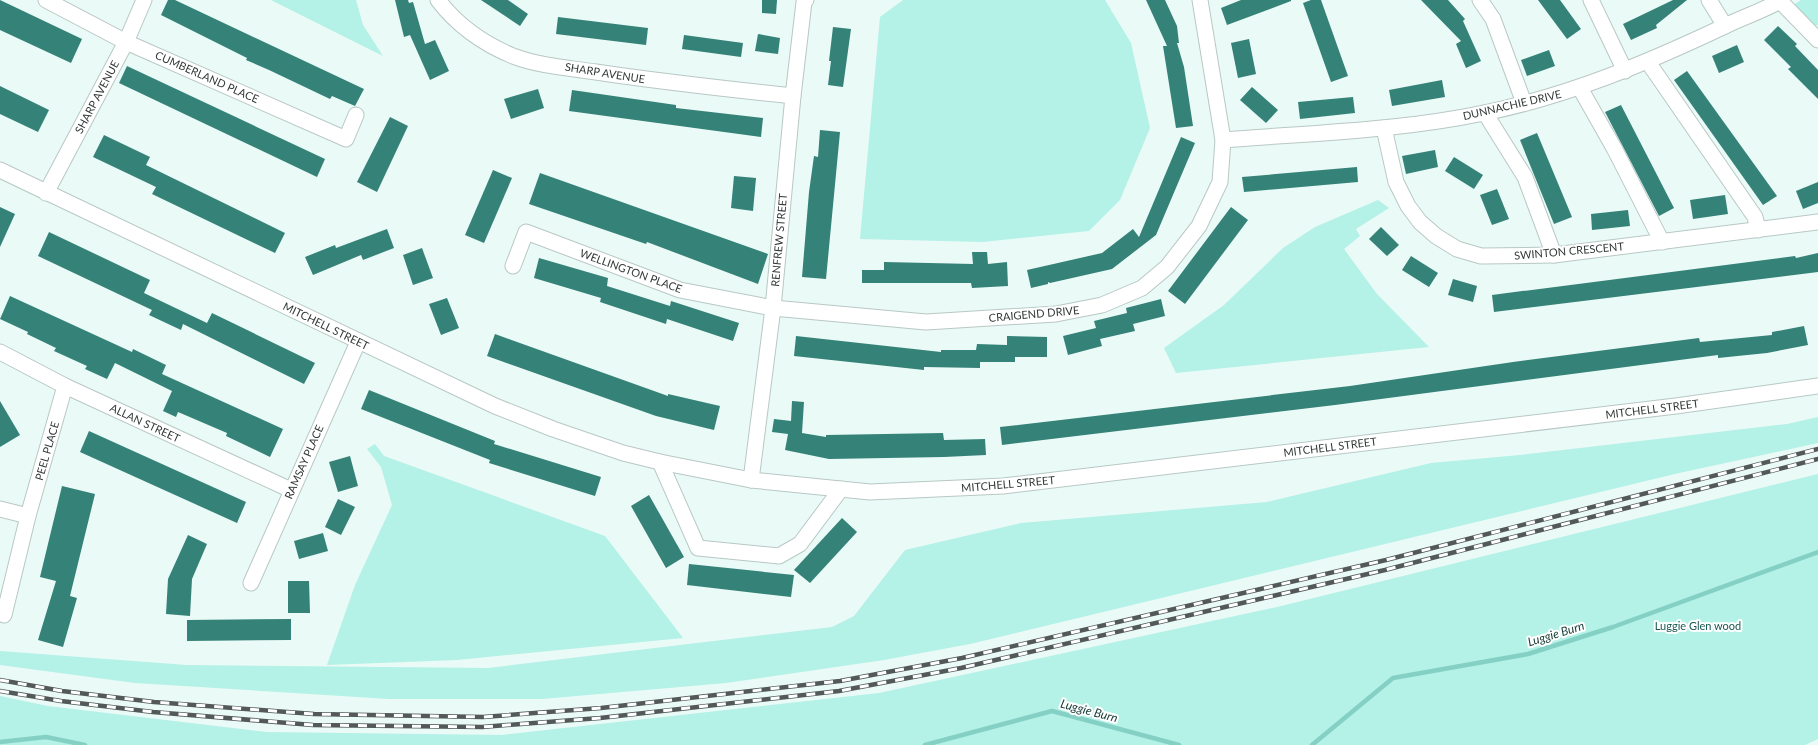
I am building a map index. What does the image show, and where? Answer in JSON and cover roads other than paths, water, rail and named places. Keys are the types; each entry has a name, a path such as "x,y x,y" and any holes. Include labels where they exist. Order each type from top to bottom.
{"street":[{"name":"CUMBERLAND PLACE","path":"46,0 126,42 346,139 356,115"},
{"name":"SHARP AVENUE","path":"46,193 126,42 144,0"},
{"name":"SHARP AVENUE","path":"438,0 457,21 474,34 514,56 541,64 666,82 793,96"},
{"name":"RENFREW STREET","path":"751,480 773,308 793,96 804,2 806,0"},
{"name":"CRAIGEND DRIVE","path":"773,308 926,322 1056,314 1102,305 1142,288 1167,267 1199,226 1220,182 1223,140 1200,0"},
{"path":"1480,0 1493,18 1524,103"},
{"path":"1591,0 1625,71"},
{"path":"1709,0 1725,26"},
{"name":"DUNNACHIE DRIVE","path":"1223,140 1384,128 1485,113 1580,88 1625,71 1648,62 1781,1"},
{"path":"1781,1 1818,40"},
{"path":"1648,62 1755,217 1758,230"},
{"path":"1580,88 1614,148 1662,242"},
{"path":"1485,113 1524,177 1554,254"},
{"name":"SWINTON CRESCENT","path":"1384,128 1396,182 1412,212 1420,222 1436,236 1457,249 1481,256 1554,254 1818,222"},
{"name":"MITCHELL STREET","path":"0,170 495,406 553,429 623,453 751,480 870,492 1003,486 1692,404 1818,386"},
{"name":"WELLINGTON PLACE","path":"513,266 526,232 680,290 773,308"},
{"name":"RAMSAY PLACE","path":"251,583 358,342"},
{"name":"ALLAN STREET","path":"0,352 65,386 291,490"},
{"name":"PEEL PLACE","path":"4,615 28,516 65,386"},
{"path":"660,462 698,548 779,556 800,544 841,489"},
{"path":"0,509 28,516"}],"waterway":[{"name":"Luggie Burn","path":"1312,745 1393,678 1528,654 1613,627 1818,552"},
{"name":"Luggie Burn","path":"925,745 1052,711 1179,745"},
{"name":"Luggie Burn","path":"0,742 46,737 85,745"}],"railway":[{"path":"0,680 62,691 154,702 314,714 483,717 601,708 840,681 962,658 1386,560 1818,449"},
{"path":"0,691 61,701 153,712 313,725 482,727 600,718 839,691 961,668 1385,570 1818,459"}],"park label":[{"name":"Luggie Glen wood","path":"1698,626"}]}
